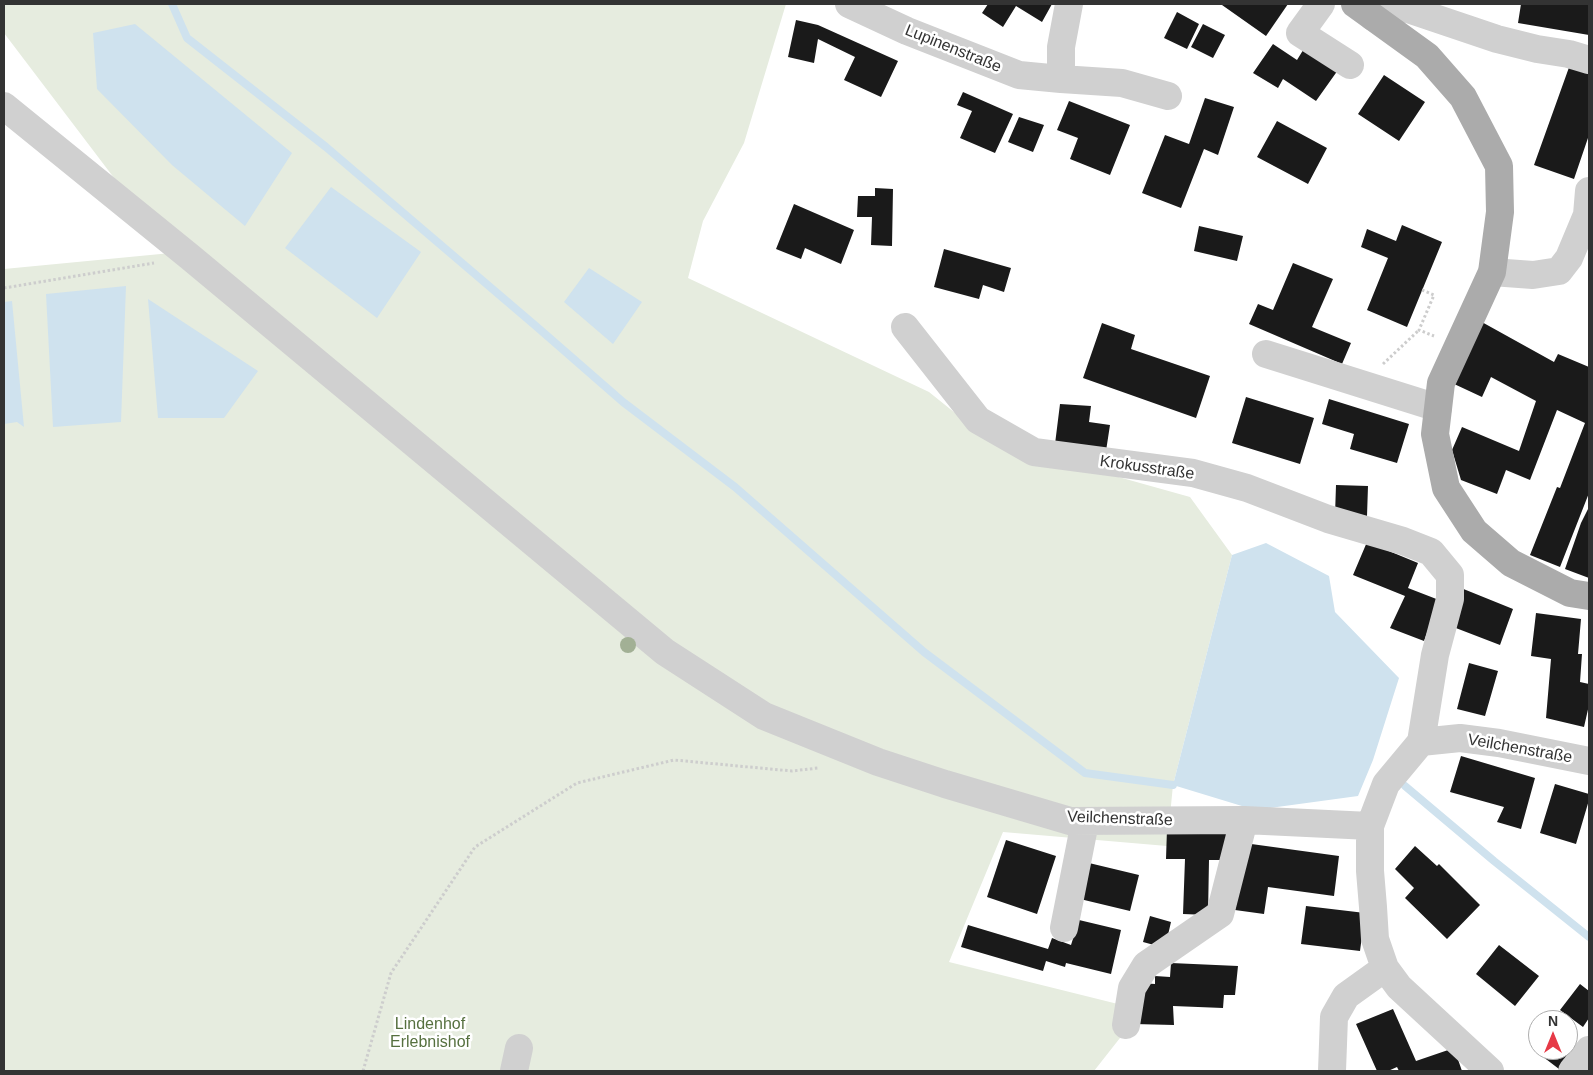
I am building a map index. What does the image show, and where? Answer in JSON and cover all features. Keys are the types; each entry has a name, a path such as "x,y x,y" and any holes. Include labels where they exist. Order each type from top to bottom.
{"main road":[{"path":"1364,10 1427,56 1463,97 1499,166 1500,212 1492,272 1440,383 1436,434 1446,488 1474,532 1511,563 1570,592 1589,596"}],"street":[{"name":"Lupinenstraße","path":"849,4 908,31 1019,75 1122,83 1168,96"},
{"path":"1061,79 1061,47 1069,4"},
{"path":"1321,4 1300,33 1350,65"},
{"path":"1364,10 1408,9 1497,38 1589,60"},
{"name":"Veilchenstraße","path":"4,106 190,257 665,652 764,716 878,762 1070,821 1244,820 1370,826"},
{"path":"1492,272 1533,274 1558,272 1569,258 1587,215 1589,191"},
{"name":"Krokusstraße","path":"905,327 978,420 1034,452 1193,473 1248,488 1328,519 1403,541 1431,552 1450,575 1450,599 1435,655 1421,742"},
{"path":"1266,354 1438,408"},
{"name":"Veilchenstraße","path":"1421,742 1460,738 1499,743 1589,761"},
{"path":"1421,742 1386,784 1370,826 1370,871 1375,939 1385,968 1399,987 1490,1071"},
{"path":"1126,1025 1132,988 1146,965 1220,914 1244,820"},
{"path":"1064,928 1085,822"},
{"path":"1332,1071 1334,1016 1346,996 1385,968"},
{"path":"1572,1071 1589,1050"}],"path":[{"path":"4,288 190,257"},
{"path":"1360,384 1419,330 1434,295 1422,290"},
{"path":"1419,330 1458,345"},
{"path":"363,1071 391,973 475,847 577,783 674,760 792,770 820,768"}],"green space":[{"name":"Lindenhof Erlebnishof","path":"4,4 786,4 744,143 703,221 688,278 929,392 990,441 1190,497 1232,555 1173,785 1167,846 1003,832 949,962 1142,1010 1094,1071 4,1071 4,269 171,253 4,33"}],"water":[{"path":"135,24 292,153 245,226 172,165 97,89 93,33"},
{"path":"331,187 421,252 377,318 285,248"},
{"path":"589,268 642,302 613,344 564,302"},
{"path":"126,286 121,422 53,427 46,294"},
{"path":"148,299 258,371 224,418 158,418"},
{"path":"12,301 24,427 17,422 4,424 4,302"},
{"path":"1266,543 1329,576 1335,612 1399,678 1373,760 1358,796 1255,810 1173,785 1232,555"}],"building":[{"path":"988,4 1052,4 1042,22 1016,6 1003,27 982,13"},
{"path":"1223,4 1288,4 1266,36"},
{"path":"1521,4 1589,4 1589,35 1518,23"},
{"path":"1177,12 1199,24 1187,49 1164,38"},
{"path":"796,20 818,25 898,61 881,97 844,80 855,57 818,39 814,63 788,57"},
{"path":"1203,24 1225,35 1213,58 1191,47"},
{"path":"1273,44 1297,60 1305,47 1338,70 1316,101 1283,79 1278,88 1253,73"},
{"path":"1572,59 1589,66 1589,135 1574,179 1534,165"},
{"path":"1384,75 1425,102 1399,141 1358,114"},
{"path":"963,92 1013,114 995,153 960,138 972,111 957,105"},
{"path":"1205,98 1234,107 1218,155 1204,149 1181,208 1142,193 1165,135 1189,144"},
{"path":"1069,101 1130,125 1110,175 1070,159 1078,138 1057,130"},
{"path":"1019,117 1044,125 1033,152 1008,142"},
{"path":"1277,121 1327,148 1308,184 1257,157"},
{"path":"875,188 893,189 892,246 871,245 872,217 857,217 858,196 875,196"},
{"path":"794,204 854,230 841,264 805,248 801,259 776,249"},
{"path":"1402,225 1442,242 1407,327 1367,310 1388,258 1361,247 1367,229 1396,241"},
{"path":"1199,226 1243,236 1237,261 1194,251"},
{"path":"944,249 1011,268 1004,292 983,285 979,299 934,287"},
{"path":"1293,263 1333,279 1312,327 1351,343 1342,364 1249,324 1258,304 1273,310"},
{"path":"1480,321 1554,362 1558,354 1589,367 1589,493 1560,567 1530,555 1557,487 1560,488 1585,423 1557,410 1530,480 1506,470 1497,494 1461,480 1452,450 1462,427 1519,451 1536,401 1491,377 1482,397 1452,383"},
{"path":"1102,323 1135,335 1131,349 1210,376 1196,418 1083,378"},
{"path":"1246,397 1314,418 1300,464 1232,443"},
{"path":"1329,399 1409,424 1397,463 1350,449 1354,434 1322,424"},
{"path":"1060,404 1091,406 1089,422 1110,425 1106,451 1055,444"},
{"path":"1336,485 1368,486 1367,516 1335,515"},
{"path":"1589,507 1589,578 1565,569 1581,523"},
{"path":"1367,542 1418,563 1408,588 1439,600 1424,641 1390,628 1405,596 1353,575"},
{"path":"1461,588 1513,609 1500,645 1448,625"},
{"path":"1536,613 1581,619 1578,654 1582,654 1580,682 1589,684 1589,705 1584,727 1546,718 1551,659 1531,656"},
{"path":"1469,663 1498,671 1485,716 1457,709"},
{"path":"1461,756 1535,778 1521,829 1497,822 1504,807 1450,792"},
{"path":"1555,784 1589,794 1589,800 1576,844 1540,833"},
{"path":"1167,829 1228,832 1228,860 1209,860 1208,915 1183,914 1185,859 1166,859"},
{"path":"1006,840 1056,856 1037,914 987,897"},
{"path":"1244,843 1339,856 1334,896 1268,887 1264,914 1235,910"},
{"path":"1415,846 1437,866 1439,864 1480,905 1447,939 1405,898 1414,888 1395,869"},
{"path":"1089,863 1139,875 1130,911 1080,899"},
{"path":"1306,906 1365,913 1360,951 1301,944"},
{"path":"1150,916 1171,922 1165,948 1143,942"},
{"path":"1079,920 1121,930 1111,974 1066,963 1065,967 1046,961 1043,971 961,947 968,925 1048,949 1052,938 1071,945"},
{"path":"1499,945 1539,976 1515,1006 1476,974"},
{"path":"1171,963 1238,966 1235,995 1224,995 1223,1008 1173,1006 1174,1025 1134,1024 1141,983 1155,984 1155,976 1170,977"},
{"path":"1580,984 1589,991 1589,1018 1583,1027 1578,1023 1578,1010 1560,1010"},
{"path":"1393,1009 1416,1061 1454,1048 1462,1071 1399,1071 1397,1067 1388,1071 1377,1071 1356,1024"},
{"path":"1547,1060 1566,1060 1559,1069"}],"waterway":[{"path":"172,4 187,38 326,147 623,402 735,487 924,652 1085,773 1173,785"},
{"path":"1405,786 1494,861 1589,937"}]}
